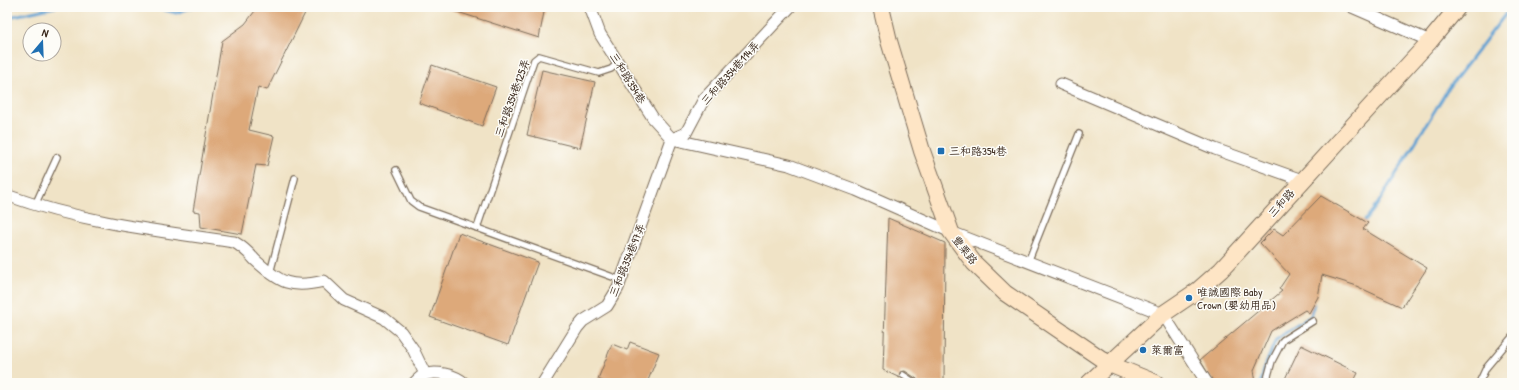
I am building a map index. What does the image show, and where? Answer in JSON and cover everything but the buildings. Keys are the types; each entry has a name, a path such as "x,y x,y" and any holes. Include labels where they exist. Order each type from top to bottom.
{"street":[{"name":"三和路354巷","path":"590,7 600,34 618,63 653,118 672,139"},
{"name":"三和路354巷114弄","path":"672,139 686,133 704,99 790,7"},
{"name":"豐栗路","path":"881,7 889,41 922,151 951,232 974,263 1005,293 1109,364 1156,383"},
{"path":"1352,7 1430,41"},
{"name":"三和路","path":"1089,383 1163,314 1197,291 1221,270 1430,41 1458,7"},
{"path":"1061,84 1215,149 1302,180"},
{"path":"672,139 789,165 856,190 951,232 1163,314 1207,383"},
{"name":"三和路354巷97弄","path":"543,383 577,328 583,321 607,306 618,288 672,139"},
{"path":"9,196 35,205 136,228 234,242 241,246 270,273 279,279 292,285 312,284 324,281 344,300 384,318 401,332 413,349 425,374"},
{"path":"414,383 425,374 444,373 459,378 464,383"}],"lane":[{"name":"三和路354巷125弄","path":"477,228 534,60 539,56 599,73 611,69 618,63"},
{"path":"1028,262 1079,134"},
{"path":"35,205 57,157"},
{"path":"396,170 411,201 419,207 621,280"},
{"path":"270,273 295,178"},
{"path":"1266,383 1272,361 1283,340 1313,321"},
{"path":"1479,383 1486,368 1512,338"},
{"path":"903,375 915,383"}],"waterway":[{"path":"7,19 9,17 55,7"},
{"path":"153,7 176,13 193,7"},
{"path":"1363,223 1377,205 1448,89 1511,7"},
{"path":"1261,383 1264,369 1276,339 1311,316 1314,303"}],"place":[{"name":"三和路354巷","path":"941,151"},
{"name":"唯誠國際 Baby Crown (嬰幼用品)","path":"1189,298"},
{"name":"萊爾富","path":"1143,350"}]}
